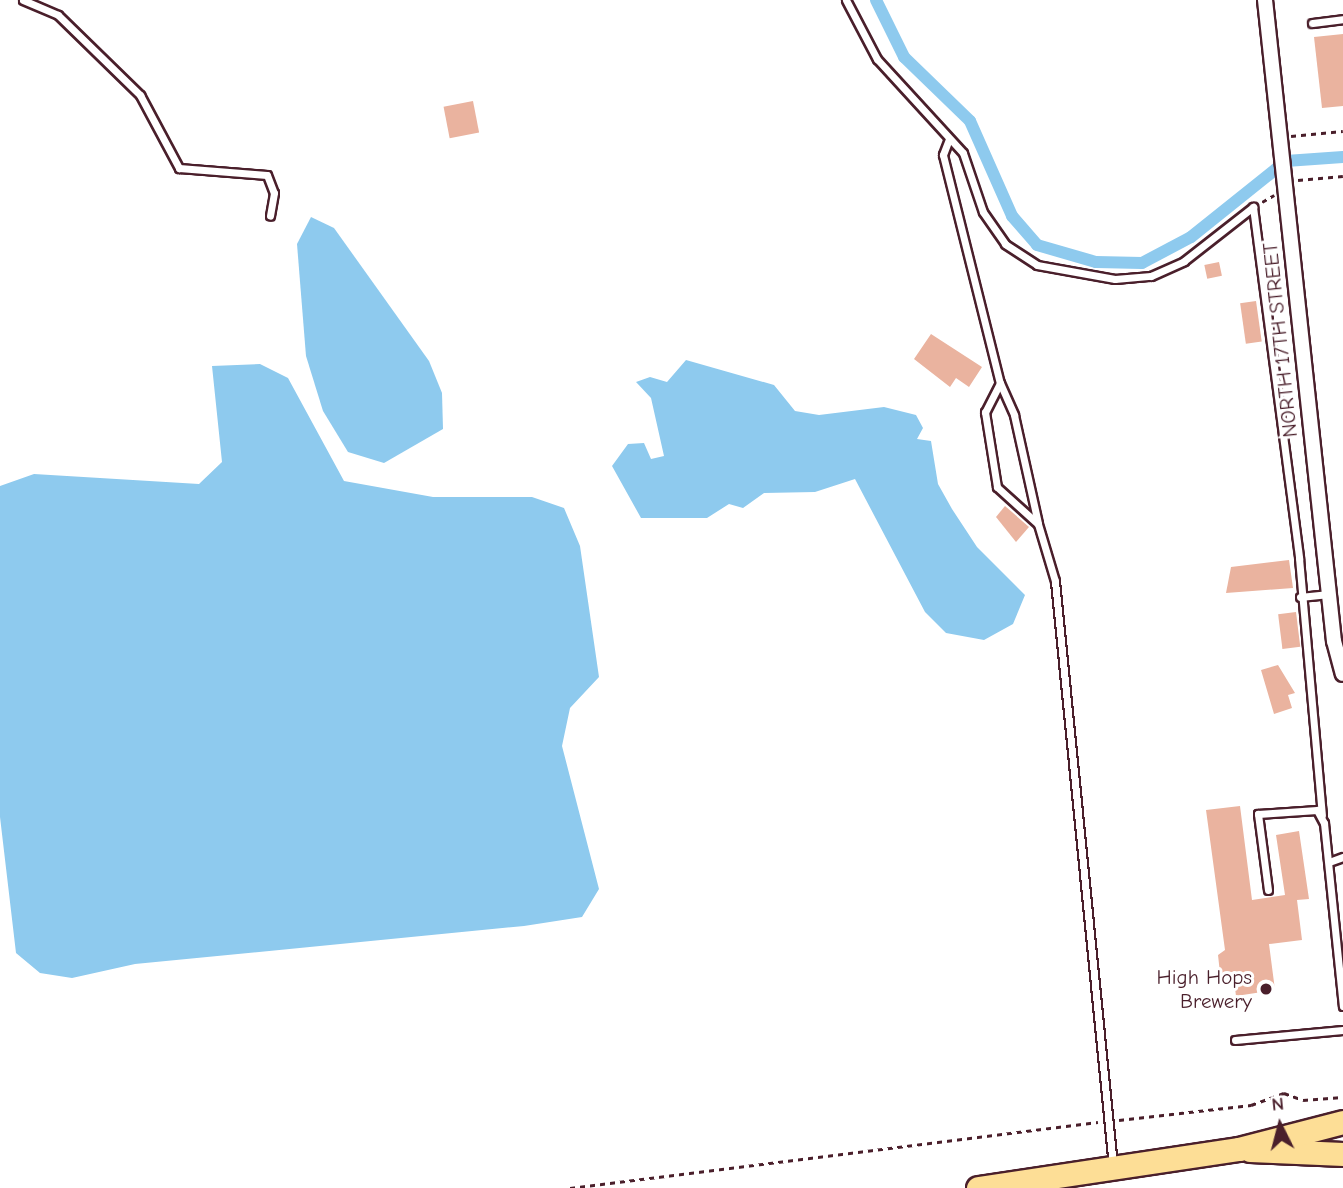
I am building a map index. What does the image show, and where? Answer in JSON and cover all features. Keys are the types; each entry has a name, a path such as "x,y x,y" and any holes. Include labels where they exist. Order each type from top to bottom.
{"main road":[{"path":"978,1188 1240,1149 1343,1122"},
{"path":"1240,1149 1313,1157 1343,1153"}],"street":[{"name":"NORTH 17TH STREET","path":"1265,0 1329,594 1343,674"}],"lane":[{"path":"23,0 58,15 140,95 179,168 267,175 274,193 270,216"},
{"path":"846,0 877,59 963,153 983,212 1005,244 1037,265 1076,275 1150,276 1184,261 1253,207 1300,597 1343,1006"},
{"path":"1312,23 1343,19"},
{"path":"949,139 943,155 1000,383 1014,415 1038,524 1055,581 1113,1166"},
{"path":"1000,383 985,412 997,486 1038,524"},
{"path":"1300,597 1329,594"},
{"path":"1268,890 1258,814 1310,808 1322,815"},
{"path":"1329,862 1343,857"},
{"path":"1235,1040 1343,1030"}],"path":[{"path":"1279,138 1343,131"},
{"path":"570,1188 1251,1105 1284,1093 1303,1100 1343,1097"}],"water":[{"path":"311,217 334,228 429,361 442,393 443,429 384,463 348,452 323,411 306,356 297,244"},
{"path":"686,360 774,385 795,411 819,415 884,407 916,415 923,428 917,439 931,441 938,484 952,509 977,547 1025,595 1013,624 984,640 946,633 925,612 855,479 815,492 764,493 743,508 729,504 707,518 641,518 612,466 628,444 644,443 651,459 664,456 651,398 636,382 650,377 667,382"},
{"path":"260,364 288,378 344,481 433,497 532,497 564,508 580,546 599,677 570,708 562,746 599,889 582,917 524,926 135,964 72,978 40,973 16,953 0,817 0,486 34,474 199,484 222,462 212,366"}],"building":[{"path":"1343,34 1343,106 1322,108 1314,37"},
{"path":"473,101 479,132 450,138 444,107"},
{"path":"1219,262 1222,276 1207,279 1204,265"},
{"path":"1256,301 1262,342 1246,344 1240,303"},
{"path":"931,334 982,367 969,387 956,378 950,387 914,359"},
{"path":"1005,506 1029,527 1016,542 996,517"},
{"path":"1289,560 1293,588 1226,593 1231,567"},
{"path":"1296,612 1300,647 1282,649 1278,614"},
{"path":"1278,665 1295,693 1288,695 1292,708 1274,714 1261,670"},
{"path":"1240,806 1252,900 1285,895 1276,835 1299,831 1309,899 1297,900 1302,940 1269,944 1275,990 1236,996 1233,972 1220,973 1218,955 1225,950 1206,810"}],"waterway":[{"path":"876,0 904,57 970,121 1012,216 1037,245 1096,262 1142,263 1191,237 1286,161 1343,157"}],"place":[{"name":"High Hops Brewery","path":"1266,989"}]}
